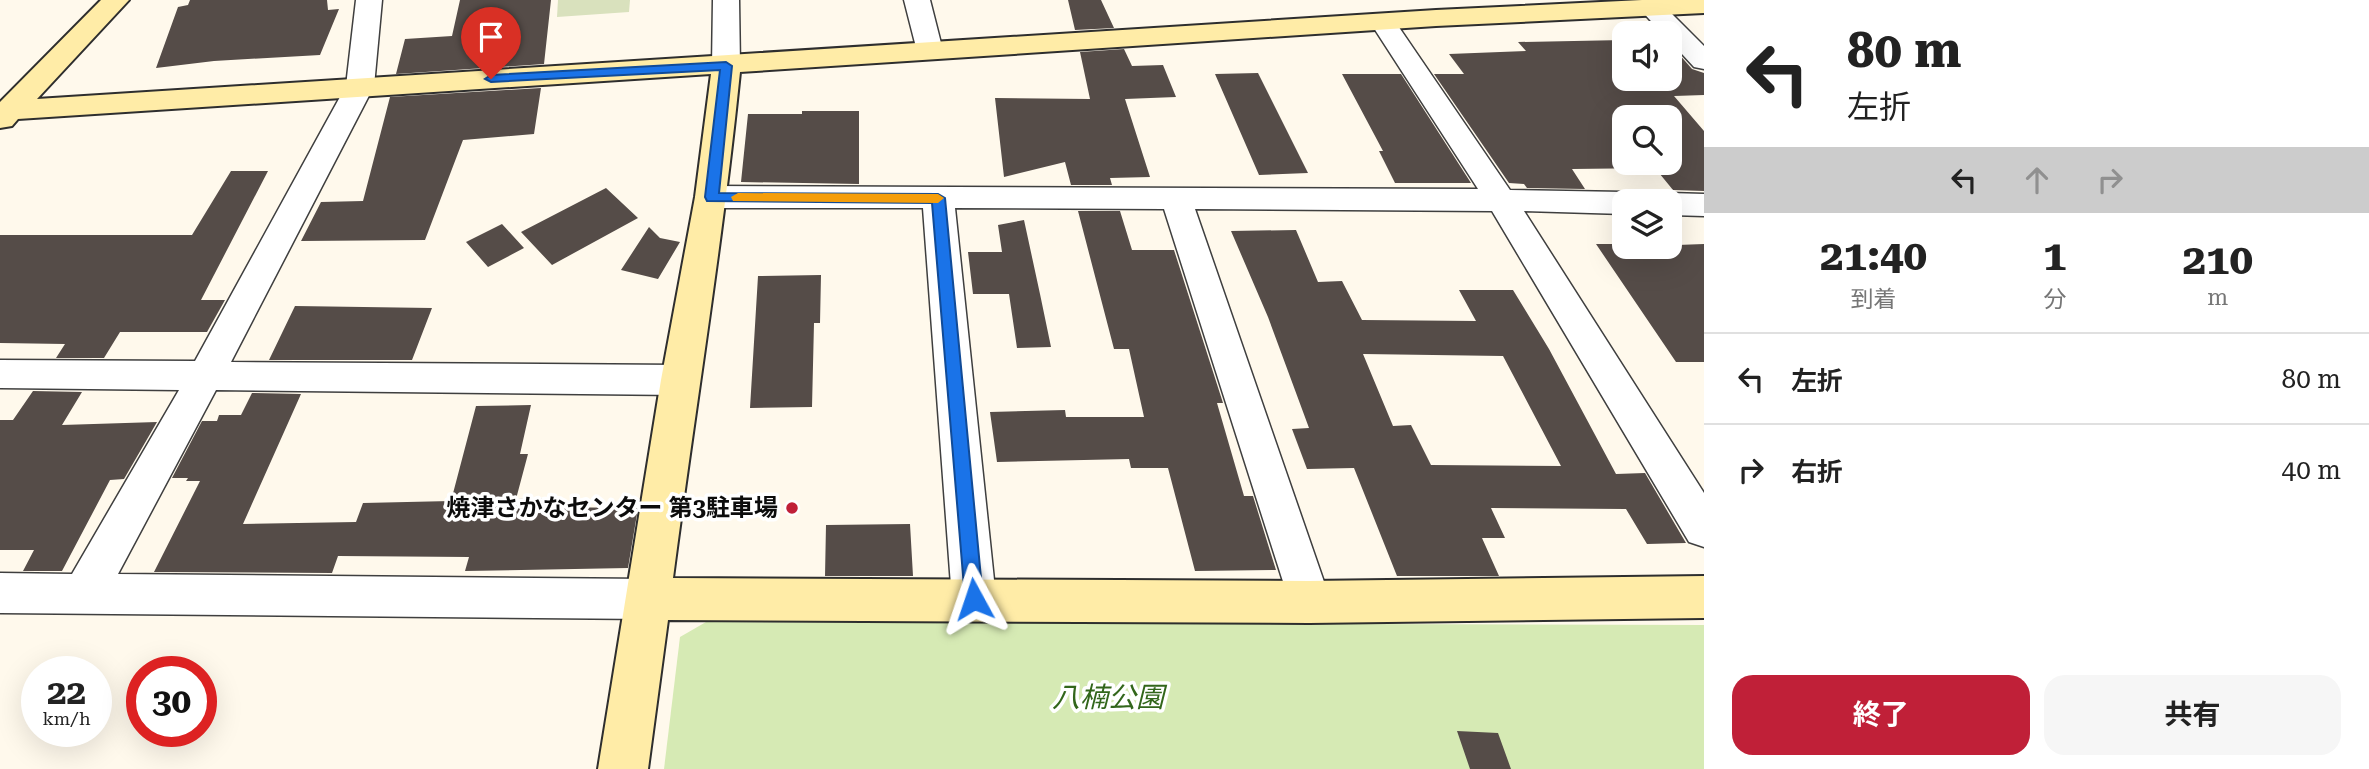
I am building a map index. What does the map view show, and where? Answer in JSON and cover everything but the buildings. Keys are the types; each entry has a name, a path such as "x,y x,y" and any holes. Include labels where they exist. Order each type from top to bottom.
{"street":[{"path":"3,114 116,0"},
{"path":"84,594 206,375 360,86 369,0"},
{"path":"623,769 680,380 711,197 726,66 726,0"},
{"path":"917,0 930,51"},
{"path":"3,114 360,86 726,66 930,51 1377,11 1704,5"},
{"path":"1650,6 1704,61"},
{"path":"1377,11 1501,200 1704,529"},
{"path":"711,197 1612,203"},
{"path":"938,198 974,599"},
{"path":"1176,199 1309,602"},
{"path":"1682,204 1704,205"},
{"path":"0,374 680,380"},
{"path":"0,593 1309,602 1704,597"}],"green space":[{"path":"558,0 630,0 629,12 557,17"},
{"name":"八楠公園","path":"706,622 1704,625 1704,769 664,769 680,637"}],"slow traffic":[{"path":"738,197 938,198"}],"place":[{"name":"焼津さかなセンター 第3駐車場","path":"792,508"}],"route":[{"path":"491,79 726,66 711,197 938,198 974,599"}]}
